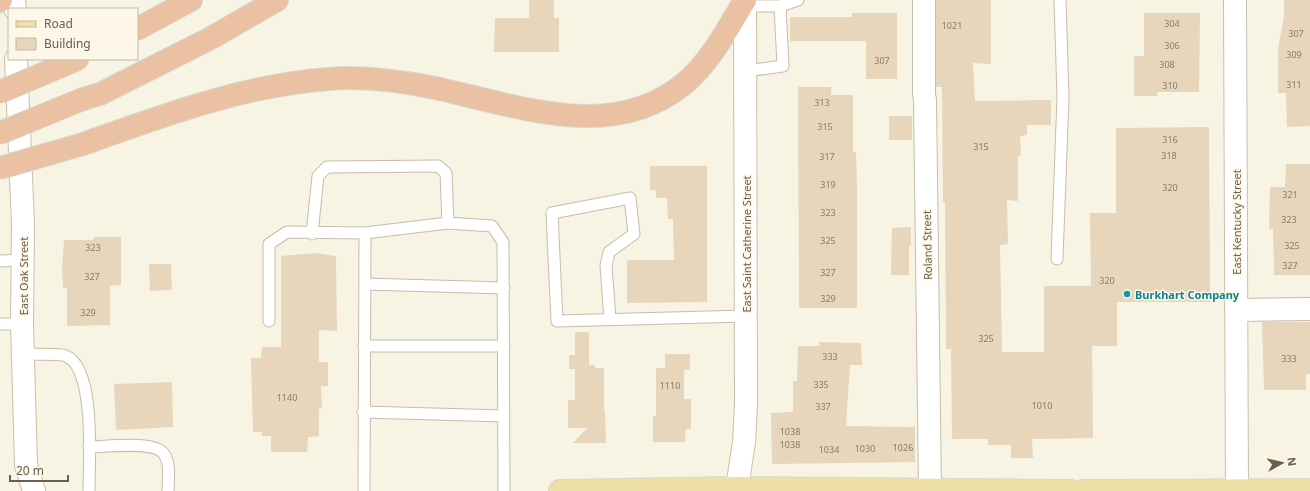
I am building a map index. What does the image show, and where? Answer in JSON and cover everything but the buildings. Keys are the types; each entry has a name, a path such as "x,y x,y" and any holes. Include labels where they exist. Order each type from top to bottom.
{"highway":[{"path":"0,133 83,99 100,94 121,84 211,38 277,0"},
{"path":"138,28 190,1"},
{"path":"0,168 83,144 208,102 263,88 330,78 390,81 428,86 536,111 589,117 614,116 634,112 670,94 687,82 717,45 745,2"},
{"path":"0,92 76,60"}],"main road":[{"path":"560,491 737,489 1071,491"},
{"path":"1083,491 1310,490"}],"street":[{"name":"Roland Street","path":"924,0 930,491"},
{"name":"East Kentucky Street","path":"1235,0 1237,490"},
{"name":"East Saint Catherine Street","path":"737,489 746,414 745,2"},
{"name":"East Oak Street","path":"16,60 23,260 22,324 26,466 34,491"},
{"path":"1236,310 1310,310"}],"lane":[{"path":"745,2 780,6 798,0"},
{"path":"1057,259 1063,96 1060,0"},
{"path":"746,71 783,66 780,6"},
{"path":"312,234 318,176 327,167 438,166 446,173 448,223"},
{"path":"610,320 606,266 609,252 634,234 630,198 552,213 557,320 610,320 746,316"},
{"path":"269,321 269,244 287,232 312,234 365,233 448,223 492,226 504,242 504,491"},
{"path":"364,491 363,412 365,233"},
{"path":"0,260 23,260"},
{"path":"365,284 504,288"},
{"path":"0,324 22,324"},
{"path":"364,346 504,346"},
{"path":"23,354 66,356 75,362 82,374 86,390 89,421 89,491"},
{"path":"363,412 504,416"},
{"path":"89,447 151,446 160,450 165,455 168,467 168,491"}],"place":[{"name":"Burkhart Company","path":"1127,294"}]}
